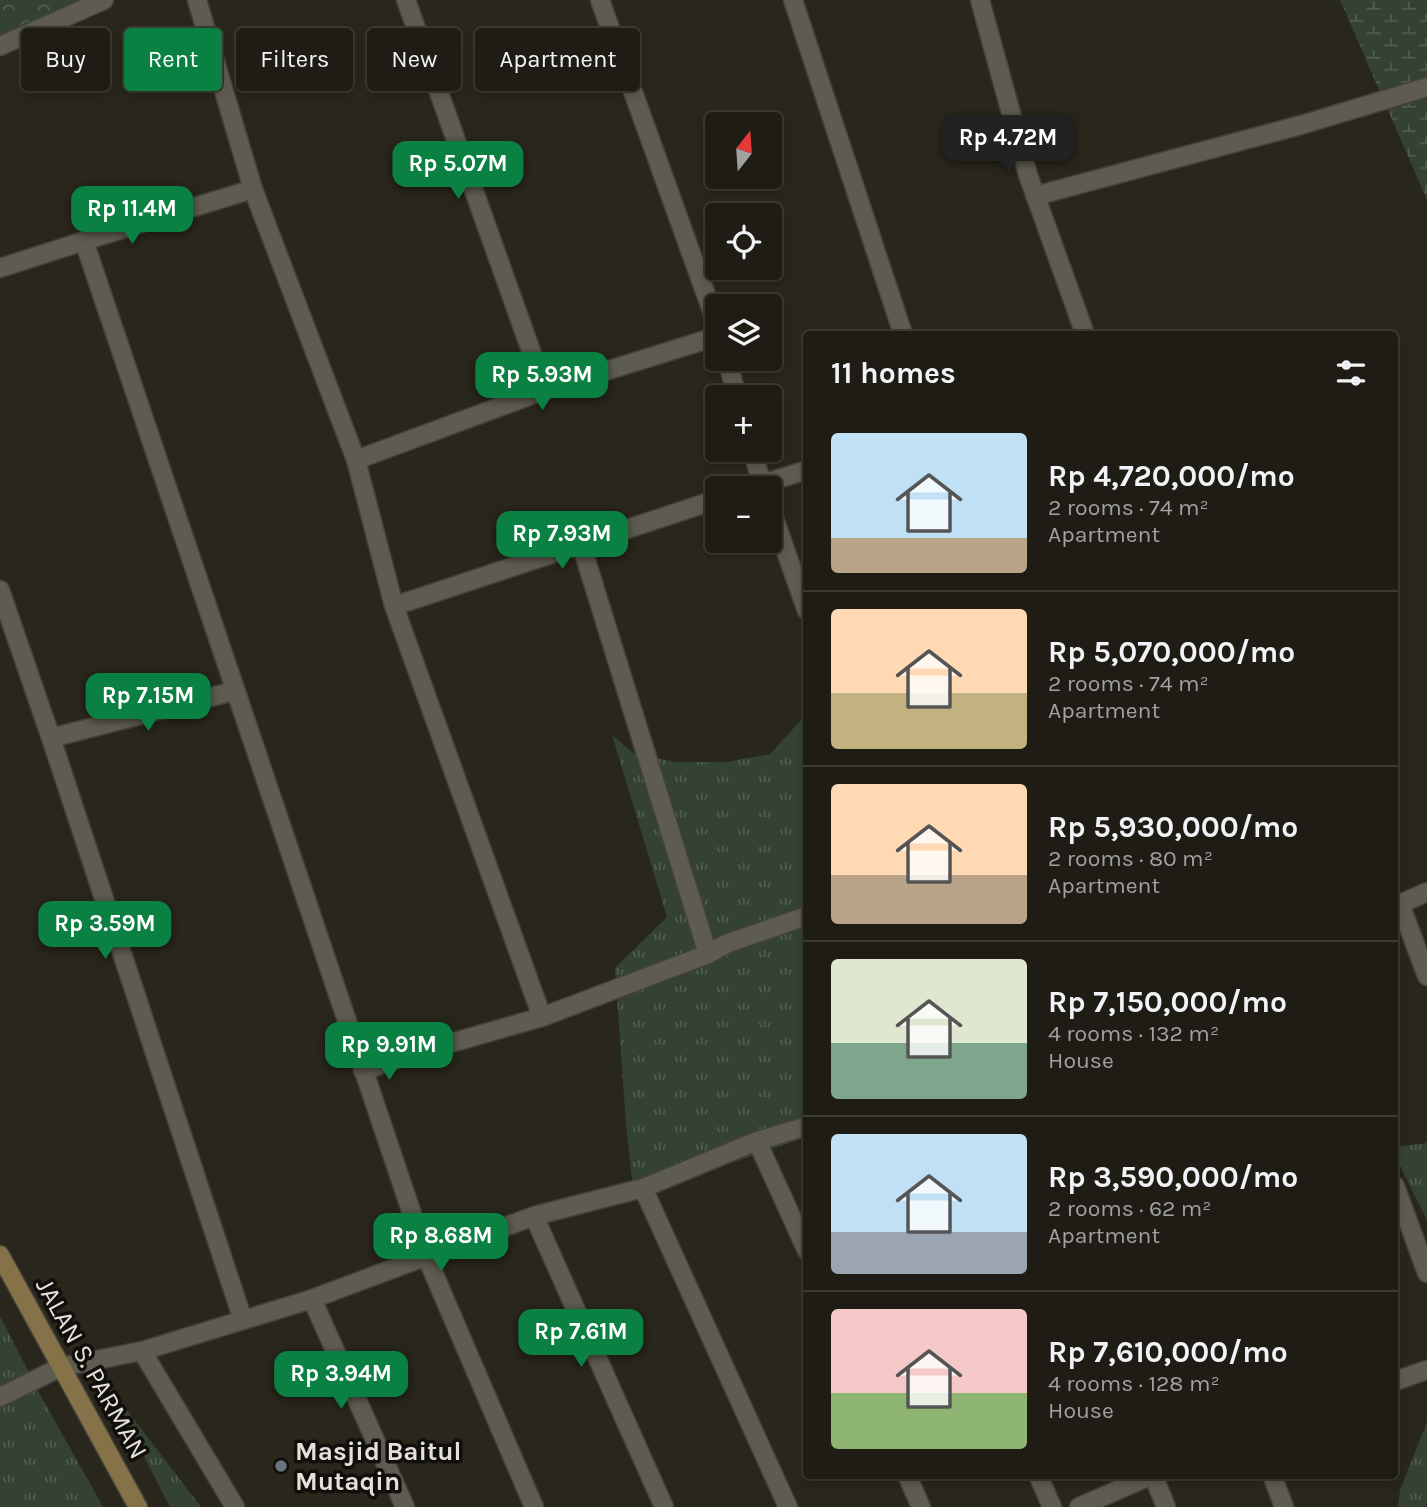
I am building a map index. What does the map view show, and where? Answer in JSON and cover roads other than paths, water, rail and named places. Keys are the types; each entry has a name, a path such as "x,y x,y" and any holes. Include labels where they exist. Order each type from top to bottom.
{"main road":[{"name":"JALAN S. PARMAN","path":"0,1255 138,1507"}],"street":[{"path":"0,46 104,0"},
{"path":"197,0 253,189 356,460 394,606 542,1017"},
{"path":"406,0 545,390"},
{"path":"600,0 706,294"},
{"path":"793,0 903,331"},
{"path":"980,0 1035,196 1084,331"},
{"path":"1035,196 1301,125 1427,87"},
{"path":"0,268 253,189"},
{"path":"84,241 427,1258 534,1507"},
{"path":"356,460 545,390 705,340"},
{"path":"782,479 803,471"},
{"path":"394,606 705,503"},
{"path":"782,541 803,600"},
{"path":"581,544 708,954"},
{"path":"0,590 243,1320"},
{"path":"51,738 234,691"},
{"path":"1398,905 1427,892"},
{"path":"1398,907 1427,976"},
{"path":"363,1071 402,1057 542,1017 708,954 728,943 803,917"},
{"path":"0,1396 61,1367 142,1351 312,1299 534,1216 643,1188 757,1142 803,1127"},
{"path":"757,1142 803,1242"},
{"path":"643,1188 788,1507"},
{"path":"1398,1194 1427,1273"},
{"path":"534,1216 664,1507"},
{"path":"312,1299 405,1507"},
{"path":"142,1351 235,1507"},
{"path":"1398,1380 1427,1370"},
{"path":"909,1479 921,1507"},
{"path":"1040,1479 1052,1507"},
{"path":"1079,1507 1143,1479"},
{"path":"1154,1479 1166,1507"},
{"path":"1274,1479 1284,1507"}],"place":[{"name":"Masjid Baitul Mutaqin","path":"281,1466"}]}
